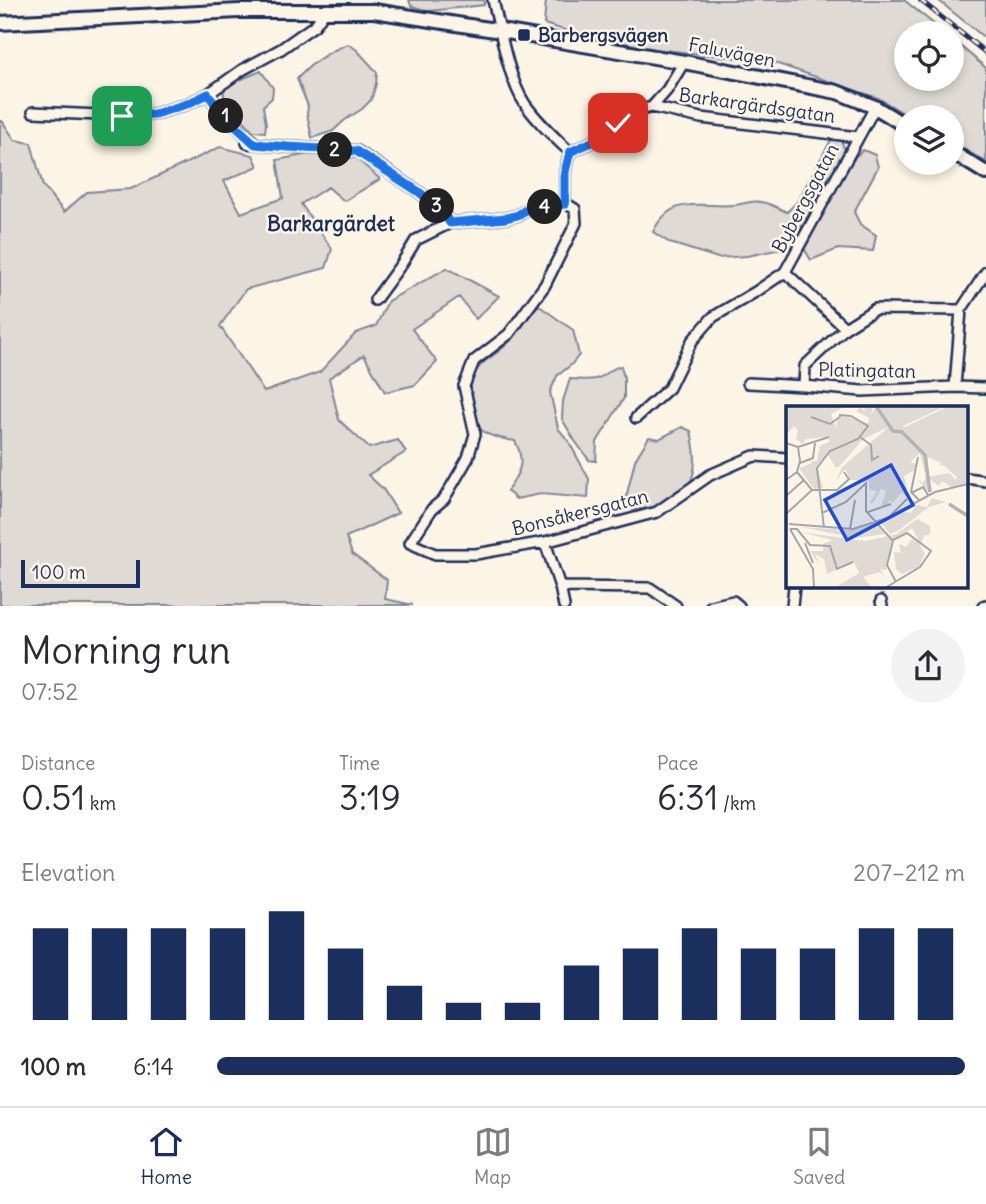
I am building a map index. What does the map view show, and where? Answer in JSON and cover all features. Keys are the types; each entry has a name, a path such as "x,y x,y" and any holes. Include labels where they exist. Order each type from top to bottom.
{"street":[{"path":"375,300 416,240 450,223 506,218 527,209 565,204 565,172 570,152 524,102 513,78 493,0"},
{"name":"Faluvägen","path":"0,23 239,11 374,11 684,62 837,92 875,107 894,119"},
{"path":"33,112 122,116 155,114 187,104 281,49 315,25 325,11"},
{"name":"Barkargärdsgatan","path":"652,107 667,90 684,62"},
{"path":"208,94 251,143 356,151 419,192 440,209 450,223"},
{"name":"Barkargärdsgatan","path":"570,152 594,141 629,116 652,107 701,118 858,137"},
{"name":"Bybergsgatan","path":"636,418 669,388 692,341 713,317 785,272 875,107"},
{"path":"964,159 986,173"},
{"name":"Bonsåkersgatan","path":"565,204 575,209 576,223 545,285 509,334 474,361 464,386 475,434 468,458 444,499 432,509 410,543 435,554 476,554 545,542 657,512 710,475 754,457 786,458"},
{"path":"785,272 845,328"},
{"path":"955,387 961,310 986,272"},
{"path":"804,386 805,366 845,328 875,309 961,310"},
{"name":"Platingatan","path":"748,383 862,391 986,388"},
{"path":"968,478 986,481"},
{"path":"545,542 564,606"},
{"path":"560,587 650,588 676,606"},
{"path":"792,606 794,588"},
{"path":"710,606 733,601 739,606"}],"shaded area":[{"path":"409,0 484,0 484,5 429,11 411,6"},
{"path":"546,0 904,0 930,21 894,21 894,91 964,91 964,49 986,68 986,162 964,149 964,105 894,105 894,108 878,98 772,62 655,49 578,34 544,24"},
{"path":"938,0 986,0 986,39"},
{"path":"348,44 377,72 371,100 333,131 312,138 308,106 297,79 320,58"},
{"path":"261,71 273,88 272,98 263,106 265,132 253,131 225,100 223,90"},
{"path":"0,121 15,140 31,143 43,186 64,212 87,192 131,189 220,147 253,155 258,166 224,181 241,213 283,198 277,160 309,154 356,158 380,179 344,201 328,187 301,204 332,249 326,268 246,289 220,326 264,392 320,372 356,333 376,326 388,301 447,268 499,296 476,319 459,297 412,329 437,362 415,385 385,392 364,355 329,378 339,420 369,448 398,440 406,452 368,475 383,489 398,513 346,537 352,554 387,580 385,599 413,605 0,605"},
{"path":"831,140 841,140 845,150 791,247 747,256 718,258 670,243 653,232 669,212 688,205 757,202 787,212 797,202"},
{"path":"863,150 875,155 878,167 854,212 860,224 876,235 873,251 838,249 811,260 803,247 841,179"},
{"path":"538,305 573,330 579,355 557,376 550,392 558,428 569,442 589,479 588,498 541,494 516,499 507,491 521,461 515,441 484,432 474,414 471,390 473,376 484,362 508,343"},
{"path":"621,366 624,398 597,442 596,461 589,460 562,419 563,401 570,379 598,378"},
{"path":"682,427 691,431 695,453 691,481 682,491 662,504 633,510 626,498 635,460 649,437 659,439"}],"railway":[{"path":"920,0 986,53"}],"place":[{"name":"Barbergsvägen","path":"524,35"}],"district":[{"name":"Barkargärdet","path":"331,223"}],"route":[{"path":"122,116 155,114 208,94 232,123 255,144 356,151 419,192 440,209 450,223 506,218 527,209 565,204 565,172 570,152 594,141 618,123"}]}
